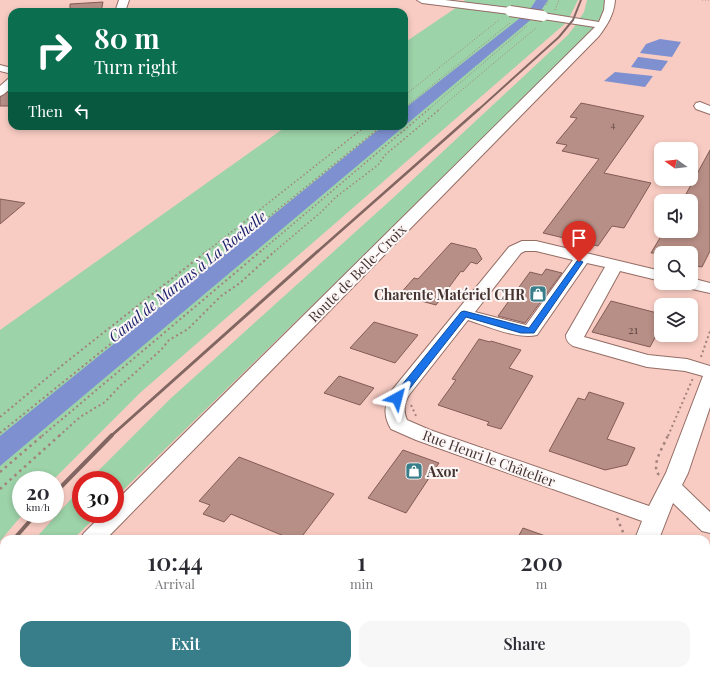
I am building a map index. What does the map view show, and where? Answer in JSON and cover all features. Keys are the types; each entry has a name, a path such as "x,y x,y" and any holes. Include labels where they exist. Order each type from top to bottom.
{"street":[{"path":"422,0 510,11 546,13 602,25"},
{"name":"Route de Belle-Croix","path":"96,535 568,61 602,25 610,9 610,0"},
{"path":"0,92 8,85"},
{"name":"Rue Henri le Châtelier","path":"654,277 616,265 583,257 536,246 522,246 515,250 397,398 393,408 398,424 423,435 656,517"},
{"path":"464,314 521,330 531,331 583,257"},
{"path":"616,265 578,329 575,339 579,342 647,361 674,363 706,373 671,488 649,535"},
{"path":"698,287 710,288"},
{"path":"671,488 710,525"}],"path":[{"path":"0,489 80,418 105,402 120,386 161,350 169,340 188,329 221,296 240,283 303,226 320,213 336,197 378,164 385,155 546,13 549,0"},
{"path":"702,0 710,0"},
{"path":"408,93 510,11"},
{"path":"408,105 512,22"},
{"path":"408,127 530,24"},
{"path":"0,417 65,363 361,130"},
{"path":"0,433 377,130"},
{"path":"0,472 405,130"},
{"path":"671,488 657,473 656,463 690,388 706,373 710,331"},
{"path":"409,401 420,424 428,428 423,435"},
{"path":"613,513 624,535"}],"green space":[{"path":"465,0 578,0 567,22 141,392 62,471 12,471 12,523 15,523 5,535 0,535 0,330 281,130 408,130 408,40 463,3"},
{"path":"587,0 605,0 604,13 598,21 578,21 584,12"},
{"path":"577,23 596,26 595,29 124,489 124,471 98,471 169,400 393,198 568,35"},
{"path":"72,498 72,523 90,523 77,535 39,535 49,523 64,523 64,507"}],"water":[{"path":"536,0 548,0 540,12 408,123 408,106 529,11"},
{"path":"660,39 681,42 672,57 640,53 646,44"},
{"path":"638,57 668,61 661,71 631,67"},
{"path":"615,72 653,76 645,87 604,81"},
{"path":"378,130 400,130 0,466 0,436"}],"building":[{"path":"103,2 102,8 70,8 70,4"},
{"path":"8,92 8,106 0,106 0,97"},
{"path":"581,103 644,116 604,173 651,183 624,228 612,226 598,246 543,233 599,159 562,151 567,145 556,143 577,118 570,117"},
{"path":"710,150 710,251 702,267 698,266 698,246 655,246 660,238 698,238 698,194 686,194 690,186 698,186 698,172"},
{"path":"0,199 25,203 0,224"},
{"path":"451,243 476,249 482,259 477,264 471,262 463,272 461,271 436,305 399,295 414,278 418,279"},
{"path":"546,269 562,273 525,323 498,316 530,272 542,275"},
{"path":"611,301 654,312 654,339 650,347 592,332"},
{"path":"374,322 418,335 395,363 350,348"},
{"path":"479,339 521,350 509,368 533,376 501,429 487,425 489,422 438,405 456,380 452,379"},
{"path":"339,376 374,388 360,405 324,393"},
{"path":"589,392 624,403 607,439 635,448 627,465 605,470 549,451 578,398 585,400"},
{"path":"403,450 439,463 406,513 368,498"},
{"path":"239,457 334,494 303,535 281,535 231,514 224,522 203,514 210,505 199,501"},
{"path":"523,528 543,535 519,535"}],"railway":[{"path":"478,110 559,37 573,20 581,0"},
{"path":"317,252 479,109"},
{"path":"111,436 318,251"},
{"path":"64,484 111,436"},
{"path":"18,535 28,523"}],"place":[{"name":"Charente Matériel CHR","path":"538,294"},
{"name":"Axor","path":"414,471"}],"route":[{"path":"397,398 464,314 527,332 531,331 534,329 579,262"}],"water label":[{"name":"Canal de Marans à La Rochelle","path":"187,276"}]}
